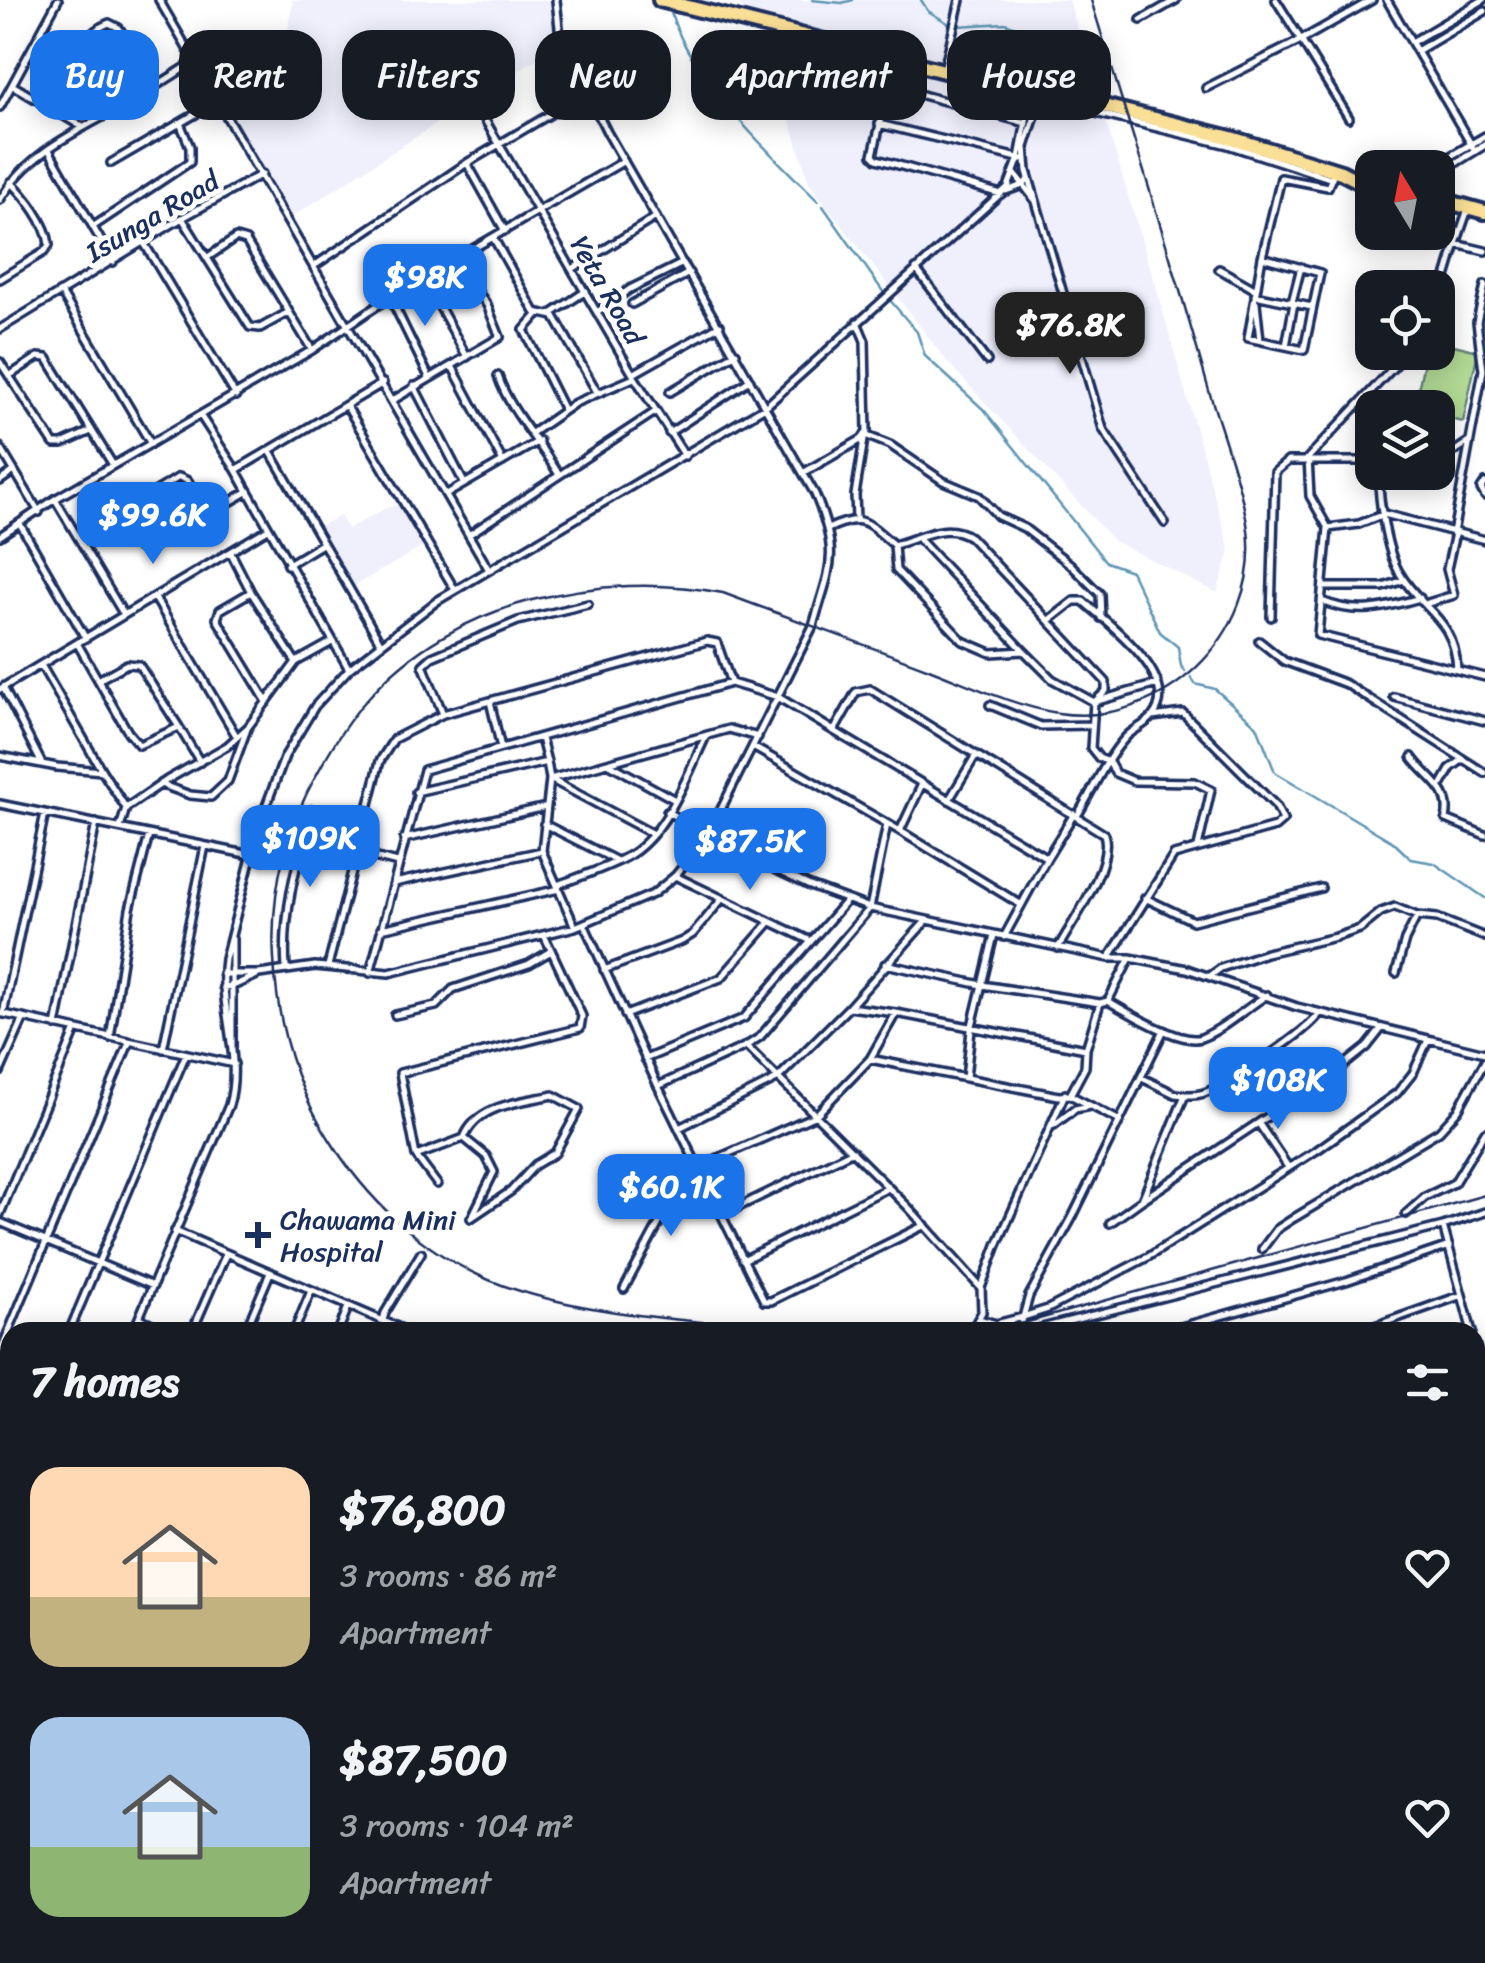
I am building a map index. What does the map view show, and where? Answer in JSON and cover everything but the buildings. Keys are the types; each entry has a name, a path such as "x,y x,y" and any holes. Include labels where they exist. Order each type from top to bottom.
{"highway":[{"path":"666,2 777,30"},
{"path":"927,67 947,72"},
{"path":"1111,108 1230,138 1355,181"},
{"path":"1343,176 1355,177"},
{"path":"1455,206 1485,214"},
{"path":"1455,208 1485,214"}],"street":[{"path":"0,107 58,0"},
{"path":"159,0 179,34"},
{"path":"556,0 559,30"},
{"path":"944,71 960,0"},
{"path":"1141,20 1176,0"},
{"path":"1276,0 1349,118"},
{"path":"1206,88 1372,0"},
{"path":"1387,0 1473,147"},
{"path":"1412,42 1481,1 1484,11 1418,51"},
{"path":"97,30 113,24 120,30"},
{"path":"12,85 81,126"},
{"path":"927,96 1029,124"},
{"path":"1111,118 1343,176"},
{"path":"0,200 10,182 93,120"},
{"path":"111,163 185,120"},
{"path":"229,120 489,570"},
{"name":"Yeta Road","path":"486,120 684,456"},
{"path":"314,266 467,163 540,120"},
{"path":"223,987 286,968 328,966 398,971 574,927 639,902 675,876 708,835 826,592 831,556 828,529 815,494 603,120"},
{"path":"880,120 873,150 877,159 1002,193 1029,179"},
{"path":"137,1322 229,1104 234,1064 223,974 272,788 295,737 316,706 348,669 380,642 455,590 765,407 1002,193 1022,159 1030,120"},
{"path":"94,226 190,162 190,147 180,123"},
{"path":"879,124 1022,159"},
{"path":"1455,161 1485,136"},
{"path":"1455,156 1485,145"},
{"path":"49,150 112,262"},
{"path":"1022,159 1104,429 1165,523"},
{"path":"0,536 55,499 312,350 390,297 624,161"},
{"path":"467,163 504,230"},
{"name":"Isunga Road","path":"0,329 262,174"},
{"path":"1015,174 1020,186 1036,202"},
{"path":"1262,256 1320,272 1306,348 1247,336 1262,256 1280,178 1328,186 1343,176"},
{"path":"0,279 49,245 36,215 10,182"},
{"path":"978,188 985,207"},
{"path":"1448,270 1466,212"},
{"path":"574,268 657,217"},
{"path":"182,218 250,328 260,328 290,312"},
{"path":"208,257 236,238 244,240 312,350"},
{"path":"494,239 538,314"},
{"path":"144,242 236,396"},
{"path":"1456,244 1485,251"},
{"path":"393,400 498,340 500,334 487,305 456,260"},
{"path":"597,312 630,289 684,263"},
{"path":"1286,346 1302,267"},
{"path":"916,269 987,361"},
{"path":"1219,269 1255,295 1312,307"},
{"path":"632,304 690,274"},
{"path":"425,279 467,356"},
{"path":"1427,604 1454,595 1447,569 1483,370 1478,322 1485,285"},
{"path":"564,410 524,330 538,314 552,314 586,291"},
{"path":"62,294 151,444"},
{"path":"1255,295 1260,340"},
{"path":"390,297 429,377"},
{"path":"552,314 597,392"},
{"path":"856,519 855,494 865,436 865,341 857,322"},
{"path":"532,433 564,410 634,376 720,325"},
{"path":"670,392 736,353"},
{"path":"10,376 38,357 47,358 113,466"},
{"path":"0,362 54,444 92,431"},
{"path":"452,366 503,462"},
{"path":"1391,370 1306,461 1310,496 1328,528 1318,636 1485,677"},
{"path":"498,376 559,475"},
{"path":"668,432 751,380"},
{"path":"236,470 383,382"},
{"path":"414,386 464,483"},
{"path":"346,405 455,590"},
{"path":"470,534 656,412"},
{"path":"200,414 236,470 348,669"},
{"path":"803,474 865,436"},
{"path":"865,436 890,445 943,481 979,496 998,516 1024,528 1100,594 1101,618"},
{"path":"446,494 540,441"},
{"path":"1455,451 1470,441"},
{"path":"0,447 38,512"},
{"path":"270,451 380,642"},
{"path":"1271,617 1274,472 1284,463 1355,461"},
{"path":"0,481 14,471"},
{"path":"80,538 179,477 188,481 207,515"},
{"path":"1485,484 1481,489 1485,496"},
{"path":"1381,490 1397,570 1439,617 1451,640 1457,669"},
{"path":"116,516 132,544 143,551 155,548 247,492"},
{"path":"55,499 124,615"},
{"path":"1328,528 1359,524 1384,514 1485,540"},
{"path":"828,529 856,519 870,524 894,545 896,570 964,642 990,653 1024,651"},
{"path":"20,524 86,637"},
{"path":"894,545 945,528 960,530 970,537 1106,682 1106,691 1094,702 1092,751 1109,762 1115,772 1134,782 1195,782 1209,787 1211,793 1198,847"},
{"path":"42,764 2,688 268,529"},
{"path":"918,538 1052,679 1094,702 1158,684"},
{"path":"287,564 322,544"},
{"path":"230,552 296,662"},
{"path":"1324,587 1383,586 1405,580"},
{"path":"251,592 220,610 217,618 267,702"},
{"path":"155,597 238,737"},
{"path":"1322,601 1346,610 1386,607 1420,598"},
{"path":"1050,620 1078,600 1146,658 1158,684 1152,717"},
{"path":"443,714 422,665 432,656 518,621 588,604"},
{"path":"328,966 384,751 394,738 443,714 707,641 716,643 731,683"},
{"path":"1260,641 1284,661 1346,684 1485,773"},
{"path":"120,828 126,808 238,737 296,662 332,642"},
{"path":"77,643 138,745 178,727"},
{"path":"41,664 126,808"},
{"path":"100,680 128,664 139,665 200,762"},
{"path":"370,972 424,770 731,683 778,697 1047,858"},
{"path":"834,730 856,692 870,689 1104,834 1106,853 1101,870 1058,948"},
{"path":"1394,697 1485,721"},
{"path":"490,701 501,748"},
{"path":"990,705 1041,726 1093,725"},
{"path":"1004,937 1047,858 1128,734 1152,717 1183,713 1282,815 1282,823 1182,850 1169,860 1109,958"},
{"path":"160,784 199,798 218,792 236,762 248,726"},
{"path":"550,780 728,729 758,737"},
{"path":"381,928 558,887 617,861 642,845 667,812 706,735"},
{"path":"540,738 550,780 542,851 574,927"},
{"path":"753,747 1020,904"},
{"path":"949,800 976,754"},
{"path":"0,756 102,771"},
{"path":"1412,757 1441,787 1449,807 1446,819 1485,835"},
{"path":"1441,787 1448,772 1462,760"},
{"path":"416,792 547,762"},
{"path":"608,763 675,800"},
{"path":"550,780 652,833"},
{"path":"900,831 922,784"},
{"path":"0,804 252,855"},
{"path":"404,839 546,807"},
{"path":"286,968 288,910 311,810"},
{"path":"667,812 708,835 870,908 1210,976 1320,1012 1485,1053"},
{"path":"45,814 2,1014 234,1064"},
{"path":"56,1026 96,824"},
{"path":"544,824 617,861"},
{"path":"658,1086 760,1037 870,908 887,824"},
{"path":"110,1038 130,910 150,835"},
{"path":"163,1049 205,846"},
{"path":"394,883 542,851"},
{"path":"357,853 398,864"},
{"path":"675,876 811,941"},
{"path":"1145,898 1193,921 1321,888"},
{"path":"604,970 682,941 722,900"},
{"path":"645,1059 736,1024 765,997 847,900"},
{"path":"1210,976 1221,968 1255,957 1336,938 1360,928 1389,908 1436,918 1485,936"},
{"path":"1396,973 1404,940 1417,916"},
{"path":"625,1015 720,978 770,922"},
{"path":"679,1128 777,1079 849,1008 926,922"},
{"path":"584,924 760,1296 768,1302 925,1225"},
{"path":"437,1184 416,1156 399,1076 402,1070 580,1028 582,1016 544,935"},
{"path":"966,1078 971,1030 994,935"},
{"path":"232,936 232,1049"},
{"path":"396,1014 436,1006 453,989 530,964 551,951"},
{"path":"976,1322 981,1288 1047,1132 1085,1067 1086,1049 1104,1002 1130,958"},
{"path":"885,964 982,985 1104,1002 1191,1040 1267,995"},
{"path":"223,974 260,974"},
{"path":"858,997 865,1011"},
{"path":"849,1008 896,1013 1086,1049"},
{"path":"1142,1078 1174,1094 1196,1095 1215,1088 1302,1030 1320,1012"},
{"path":"698,1167 816,1115 870,1060 896,1013"},
{"path":"0,1072 23,1020"},
{"path":"1110,1223 1358,1055 1382,1028"},
{"path":"1023,1322 1028,1296 1072,1218 1164,1030"},
{"path":"0,1214 75,1031"},
{"path":"1005,1322 1048,1309 1148,1257 1288,1167 1397,1093 1413,1072 1428,1040"},
{"path":"13,1322 129,1043"},
{"path":"746,1046 925,1225 981,1288"},
{"path":"73,1322 186,1054"},
{"path":"870,1060 1067,1095 1120,1121"},
{"path":"1262,1250 1276,1230 1440,1131 1458,1110 1485,1061"},
{"path":"553,1094 579,1109 555,1152 534,1164 511,1191 471,1218 494,1172 486,1156 464,1138 468,1126 482,1114 509,1105 553,1094"},
{"path":"1142,1200 1186,1095"},
{"path":"1047,1132 1075,1109 1090,1106"},
{"path":"1259,1124 1288,1167"},
{"path":"1406,1214 1425,1197 1454,1183 1485,1132"},
{"path":"416,1156 464,1138"},
{"path":"722,1215 853,1151"},
{"path":"624,1289 672,1199 702,1174"},
{"path":"743,1260 888,1188"},
{"path":"1064,1322 1485,1212"},
{"path":"0,1222 152,1286"},
{"path":"1443,1226 1469,1322"},
{"path":"175,1231 384,1322 385,1313 421,1253"},
{"path":"1199,1322 1346,1281 1449,1246"},
{"path":"196,1322 226,1254"},
{"path":"249,1322 270,1273"},
{"path":"298,1322 312,1291"},
{"path":"1386,1322 1462,1295"},
{"path":"342,1322 348,1307"},
{"path":"138,1318 147,1322"},
{"path":"978,1318 990,1322"}],"shaded area":[{"path":"290,0 562,0 561,30 535,30 535,60 515,73 515,30 342,30 342,120 442,120 289,219 230,120 322,120 322,30 288,30 293,2"},
{"path":"737,0 1069,0 1078,30 947,30 947,120 1105,120 1230,551 1217,593 1114,541 949,364 809,183 790,120 927,120 927,30 754,30"},
{"path":"402,503 426,545 352,587 319,526 340,516 348,529"}],"green space":[{"path":"1455,345 1478,351 1463,422 1455,420 1455,390 1418,390 1422,370 1455,370"}],"waterway":[{"path":"812,0 853,0"},
{"path":"921,0 928,11 951,25"},
{"path":"669,5 691,57 710,84 753,136 818,201"},
{"path":"958,26 1005,23 1024,30"},
{"path":"823,206 884,293"},
{"path":"889,299 917,332 925,356 984,410 1106,562 1131,571 1160,632 1178,647 1185,671"},
{"path":"1191,677 1195,684 1215,689 1257,726 1275,772 1393,842 1411,859 1434,863 1485,898"}],"railway":[{"path":"707,1322 603,1310 489,1280 418,1238 378,1202 328,1137 305,1095 289,1052 279,1006 273,934 282,862 306,794 341,733 369,697 403,664 443,637 486,615 532,600 628,586 723,593 1009,700 1058,713 1097,714 1133,706 1167,690 1197,667 1221,638 1238,605 1248,569 1248,530 1236,476 1091,0"},
{"path":"1028,1322 1485,1195"}],"place":[{"name":"Chawama Mini Hospital","path":"258,1235"}]}
